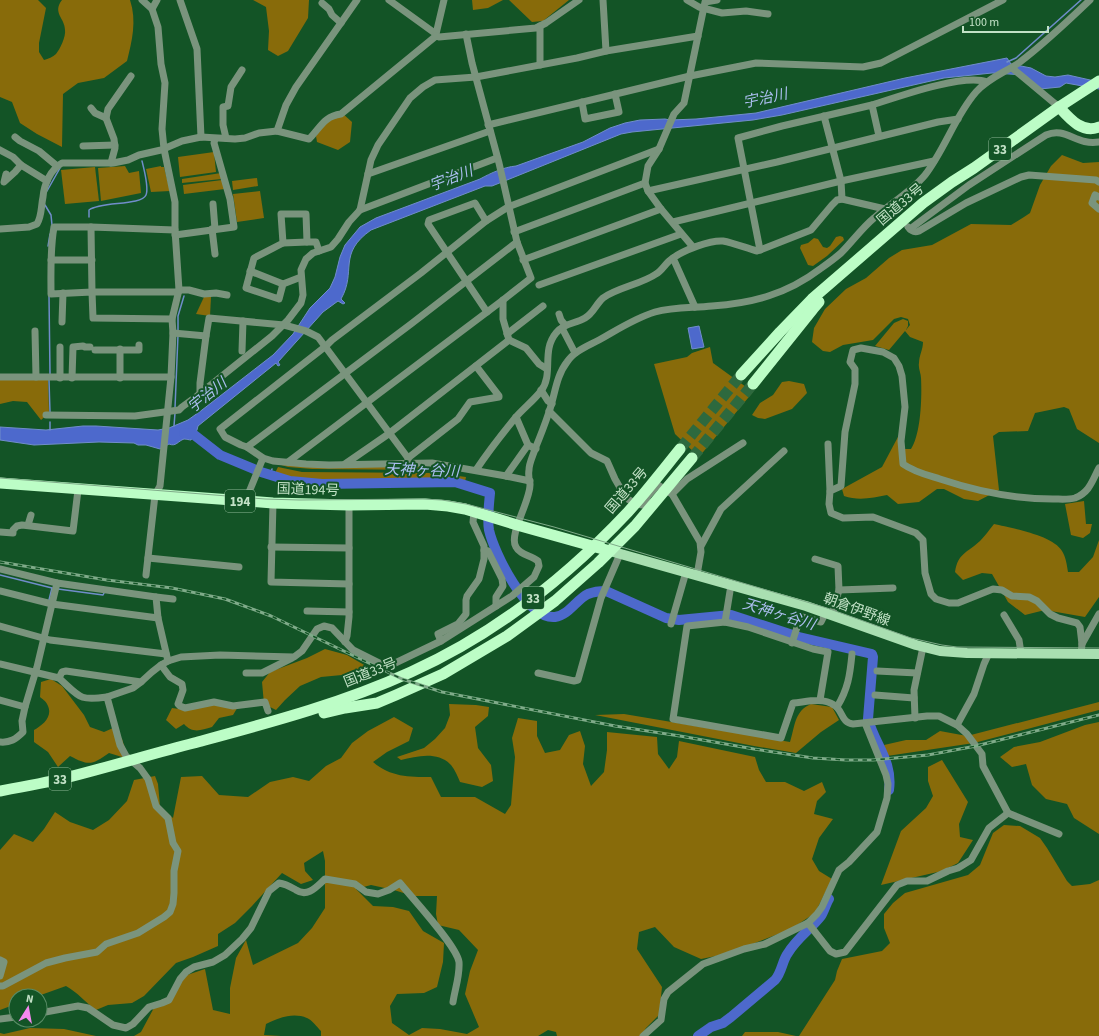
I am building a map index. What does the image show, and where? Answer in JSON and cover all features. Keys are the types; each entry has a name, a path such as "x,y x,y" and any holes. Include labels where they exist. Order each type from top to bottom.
{"highway":[{"name":"国道33号","path":"739,373 778,326 812,299 903,220 952,182 1059,107 1099,81"},
{"path":"1059,107 1075,123 1084,128 1095,129 1099,127"},
{"name":"33","path":"753,384 812,309 903,220"},
{"name":"国道33号","path":"381,681 436,660 483,633 565,573 629,511 656,479 677,446 628,500"},
{"path":"272,722 296,721 345,708 377,703 443,674 507,636 555,601 615,552 635,526 669,492 692,458"},
{"name":"国道194号","path":"0,484 244,502 349,506 425,504 448,506 615,552"},
{"name":"33","path":"587,544 628,500"},
{"path":"272,722 381,681 463,638 512,606 542,583 587,544"},
{"name":"33","path":"0,791 64,778 120,764 272,722"}],"main road":[{"name":"朝倉伊野線","path":"615,552 829,613 923,647 954,652 989,653 1020,653 1082,649 1099,654"}],"street":[{"path":"142,0 152,9 158,27 161,64 166,83 162,129 164,149 175,202 178,291 172,319 177,333 160,486 155,495 146,575"},
{"path":"152,9 157,0"},
{"path":"180,0 197,49 200,137"},
{"path":"277,131 286,105 296,87 357,0"},
{"path":"389,0 439,37 536,28 579,0"},
{"path":"0,229 29,227 37,224 41,216 44,190 47,181 57,166 62,163 111,162 128,160 139,155 164,149 182,141 200,137 214,139 245,138 260,133 277,131 309,139 326,118 341,114 436,35 444,0"},
{"path":"603,0 606,51"},
{"path":"687,0 699,8 704,4 717,0"},
{"path":"368,174 489,128 582,102 690,76 756,63 863,66 881,63 1003,0"},
{"path":"246,673 262,673 294,657 302,651 320,627 332,628 354,650 383,665 389,666 441,640 512,596 534,577 539,564 535,558 522,553 515,546 514,542 517,525 530,491 529,468 552,404 562,370 568,360 575,353 643,316 663,310 744,303 775,294 793,286 820,269 840,253 873,219 917,185 934,161 975,92 987,82 1012,68 1054,33 1090,0"},
{"path":"322,3 341,23"},
{"path":"704,4 722,13 746,11 768,14"},
{"path":"693,247 661,209 648,191 645,183 648,166 659,149 674,114 684,103 704,4"},
{"path":"540,26 540,65"},
{"path":"288,462 531,278 516,242 498,160 466,34"},
{"path":"360,210 371,160 378,145 410,98 423,87 435,80 476,77 606,51 698,36"},
{"path":"1012,68 1059,107"},
{"path":"226,138 223,124 223,107 228,106 231,87 242,70"},
{"path":"111,162 115,145 112,131 106,118 108,109 131,76"},
{"path":"760,250 738,138 872,105 929,88 964,80 976,79 987,82"},
{"path":"582,102 586,119 619,112 615,94"},
{"path":"872,105 879,136"},
{"path":"91,108 95,113 106,118"},
{"path":"824,116 841,181 842,199"},
{"path":"648,191 938,122 958,119"},
{"path":"910,229 974,181 1051,132 1058,132 1083,142 1099,142"},
{"path":"15,137 39,151 57,166"},
{"path":"214,139 230,198 234,227 175,232 91,227 54,227 51,260 51,294 189,290 204,294 216,293 226,295"},
{"path":"83,146 115,145"},
{"path":"530,481 476,470 421,462 408,461 306,464 263,460 247,447 225,437 220,429 486,221 508,207 659,149"},
{"path":"0,150 13,157 21,165 47,181"},
{"path":"46,415 135,416 167,414 179,410 286,326 301,303 303,295 301,270 306,259 314,253 331,247 338,240 349,222 360,210 498,160"},
{"path":"673,222 841,181 934,161"},
{"path":"6,174 4,182 21,165"},
{"path":"903,220 915,233 966,203 1021,177 1029,175 1096,180 1099,182"},
{"path":"514,232 645,183"},
{"path":"1099,197 1095,196 1092,203 1099,209"},
{"path":"476,470 516,417 541,390 547,378 550,345 556,333 563,327 586,318 599,302 608,295 655,275 667,262 683,251 693,247 723,241 757,251 811,230 837,200 842,199 885,209"},
{"path":"486,221 475,203 429,220 428,224 487,312"},
{"path":"213,204 215,254"},
{"path":"523,260 661,209"},
{"path":"282,243 281,214 306,214 308,242"},
{"path":"91,227 93,318 172,319"},
{"path":"540,285 681,234"},
{"path":"283,284 279,299 246,288 254,258 282,243 316,242 319,251"},
{"path":"247,447 462,286 466,281 516,242"},
{"path":"673,258 695,307"},
{"path":"51,260 92,260"},
{"path":"250,270 283,284 301,277"},
{"path":"62,322 63,293"},
{"path":"503,300 503,319 508,337 526,348 539,364 548,369"},
{"path":"345,464 389,433 476,366 543,306"},
{"path":"559,314 563,327 575,353"},
{"path":"200,394 200,383 209,318 286,326 306,330 316,336 326,346 408,461"},
{"path":"242,351 243,321"},
{"path":"35,331 36,377"},
{"path":"177,333 206,336"},
{"path":"72,378 73,347 83,346 93,348 139,350 138,345"},
{"path":"60,347 60,378"},
{"path":"830,491 841,486 845,432 855,384 855,369 850,362 853,350 861,348 883,352 894,358 899,366 902,376 905,407 901,441 903,464 907,467 920,473 963,487 1014,497 1038,499 1074,498 1084,493 1093,483 1099,468"},
{"path":"120,349 120,378"},
{"path":"408,461 458,419 470,402 499,397 476,366"},
{"path":"0,377 171,377"},
{"path":"541,390 548,401 552,404"},
{"path":"549,411 591,453 607,461 622,493 628,500 641,506 645,503 648,496 658,485 669,492 701,546 702,552 697,575"},
{"path":"516,417 528,445 536,449"},
{"path":"669,492 743,443"},
{"path":"828,444 830,491 829,504 831,512 843,518 873,517 916,533 920,536 923,540 925,573 931,594 936,599 949,603 958,603 993,589 1002,590 1012,596 1029,597 1037,601 1050,614 1058,618 1077,623 1080,627 1082,649"},
{"path":"506,476 528,445"},
{"path":"701,546 722,509 784,451"},
{"path":"244,502 263,460"},
{"path":"0,532 13,533 13,530 17,526 28,525 73,531 78,490"},
{"path":"273,503 271,582 349,584"},
{"path":"345,642 349,612 349,506"},
{"path":"441,640 438,634 458,624 466,614 467,596 476,586 482,573 484,546 473,522 477,513"},
{"path":"28,525 31,515"},
{"path":"271,547 349,548"},
{"path":"484,550 488,552 502,579 503,586 496,597 496,606"},
{"path":"538,674 574,681 578,680 615,552"},
{"path":"148,558 239,566"},
{"path":"792,641 800,618 802,617 821,622 829,613 839,590 838,566 815,559"},
{"path":"0,569 56,587 173,599"},
{"path":"671,624 686,572"},
{"path":"725,617 731,585"},
{"path":"0,742 13,740 23,732 22,721 25,707 36,673 56,587"},
{"path":"839,590 893,588"},
{"path":"0,591 52,604 158,618"},
{"path":"156,597 158,618 166,654 165,663 170,677 182,684 183,690 178,704 185,708 214,702 234,706 265,702 268,711"},
{"path":"307,610 349,612"},
{"path":"466,612 473,614 476,618"},
{"path":"1082,649 1099,614"},
{"path":"1004,615 1019,640 1020,653"},
{"path":"820,700 828,652 748,627 725,617 687,626 673,719 781,738 793,703 820,700 833,704 837,707 844,719 850,724 939,716 957,725 967,734 982,754 983,766 1008,813 1059,834"},
{"path":"0,626 44,638 166,654"},
{"path":"915,718 914,698 917,673 923,647"},
{"path":"957,725 974,694 989,653"},
{"path":"837,707 845,693 849,681 852,654"},
{"path":"0,664 59,678 83,698 90,699 108,697 133,688 165,663 181,657 294,657"},
{"path":"59,678 62,672 66,671 142,682"},
{"path":"877,671 917,673"},
{"path":"875,695 914,698"},
{"path":"0,986 4,986 46,963 97,952 106,944 138,933 164,917 170,912 173,904 174,872 178,851 173,843 168,818 156,806 148,779 140,768 126,756 120,745 108,697"},
{"path":"0,700 25,707"},
{"path":"643,1036 661,1020 664,999 668,992 703,964 765,944 810,926 822,907 836,874 877,832 887,798 888,784 886,775 867,722"},
{"path":"810,926 833,953 836,954 845,952 896,885 908,881 927,881 958,868 971,860 989,828 1008,813"},
{"path":"48,1012 78,1006 88,1008 113,1025 126,1028 133,1024 149,1007 169,1000 180,979 186,972 194,967 213,962 225,955 242,939 251,928 269,891 278,883 286,884 298,892 306,894 325,879 355,884 366,892 378,894 389,890 400,883 432,920 459,960 453,1002"},
{"path":"0,960 4,962 0,976"}],"shaded area":[{"path":"0,0 38,0 46,8 39,43 39,52 44,60 56,54 64,39 64,26 58,8 62,0 130,0 133,23 132,38 127,61 104,78 78,83 63,94 62,147 20,123 12,102 0,97"},
{"path":"253,0 309,0 308,18 288,51 278,56 268,50 269,31 266,7"},
{"path":"472,0 503,0 488,8 473,10"},
{"path":"509,0 569,0 543,21 532,22"},
{"path":"342,113 352,122 350,142 338,150 317,142 316,136 328,118"},
{"path":"214,152 216,172 180,177 178,157"},
{"path":"1062,155 1083,163 1099,162 1099,443 1077,429 1069,409 1064,407 1035,413 1028,431 999,432 993,436 999,490 978,501 964,499 944,489 937,489 919,502 898,504 887,495 860,499 844,496 842,489 882,467 899,435 904,449 911,449 919,425 921,376 919,365 923,342 910,337 905,331 889,350 875,346 894,323 903,319 908,321 906,330 910,325 908,319 901,317 894,319 873,340 843,345 830,352 823,351 812,342 814,328 825,309 846,289 866,278 889,258 902,250 932,245 971,224 1011,225 1024,217 1030,213 1040,185 1051,166"},
{"path":"125,166 129,173 139,171 141,193 101,201 98,168"},
{"path":"161,166 164,167 170,191 151,192 146,169"},
{"path":"95,167 99,201 65,204 61,170"},
{"path":"221,173 222,179 182,183 182,179"},
{"path":"257,178 258,186 233,190 232,181"},
{"path":"222,180 225,189 184,194 183,185"},
{"path":"260,191 264,218 237,222 233,194"},
{"path":"836,237 843,237 844,240 827,256 813,266 808,265 800,248 801,245 808,243 814,238 818,239 823,247 827,248"},
{"path":"204,297 211,297 210,316 196,314"},
{"path":"710,347 713,363 753,392 699,457 675,434 654,364 687,357 692,353"},
{"path":"0,379 48,379 49,413 41,420 27,402 13,401 0,404"},
{"path":"789,381 804,384 807,393 792,409 765,419 752,415 760,403 773,395 782,382"},
{"path":"278,464 325,467 424,467 436,470 312,469 288,467"},
{"path":"278,467 302,472 436,473 466,477 465,482 430,479 291,478 275,473"},
{"path":"1084,501 1086,524 1092,524 1090,533 1083,538 1071,535 1065,504"},
{"path":"994,524 1041,536 1057,545 1062,551 1068,572 1079,572 1093,557 1099,540 1099,597 1085,617 1045,610 1025,615 1008,602 992,574 982,573 963,580 955,572 958,561 961,557 980,541"},
{"path":"325,649 347,655 366,666 342,675 321,677 300,686 276,710 264,704 262,682 270,672 307,658"},
{"path":"51,679 62,686 84,715 90,727 104,732 113,728 122,739 127,754 122,757 109,753 90,763 86,763 70,756 58,767 48,752 34,742 34,730 44,723 49,712 49,708 45,701 40,697 41,682"},
{"path":"1099,702 1099,710 974,743 887,756 884,745 906,740 926,740 940,731 967,736"},
{"path":"214,703 239,705 233,715 219,718 212,727 201,730 191,729 184,724 176,729 166,720 172,708 187,710"},
{"path":"449,704 489,707 488,716 475,727 478,748 491,765 493,781 482,787 460,782 451,765 440,758 434,756 420,756 401,760 397,757 424,748 435,739 445,728 450,715"},
{"path":"811,704 832,707 839,720 821,732 796,753 595,715 624,714 790,742 798,715 805,707"},
{"path":"394,717 413,728 409,741 387,752 373,762 386,771 400,775 431,777 441,797 475,797 505,814 511,805 515,757 512,738 518,718 537,721 537,736 545,753 560,750 569,735 580,731 585,746 583,764 591,786 604,772 607,750 607,732 657,737 658,754 669,769 677,757 679,741 755,757 759,770 766,782 785,782 804,791 822,782 826,792 817,801 814,814 833,819 819,838 812,859 819,871 832,879 815,913 791,929 742,948 716,956 701,959 674,947 655,927 639,932 637,949 662,987 659,1015 646,1028 641,1036 557,1036 556,1032 548,1030 538,1036 321,1036 321,1031 311,1020 302,1016 291,1016 266,1024 264,1035 281,1036 134,1036 141,1032 156,1004 166,1000 187,975 205,969 213,1010 230,1014 230,988 236,958 246,940 253,965 298,943 312,928 325,908 325,861 323,851 304,863 305,871 313,880 301,884 282,873 235,923 218,934 218,946 176,963 144,996 132,1003 108,1005 96,1010 66,986 48,992 48,988 8,988 8,1007 0,1010 0,850 14,834 33,842 55,812 70,822 93,830 109,820 127,801 134,780 155,776 158,784 160,806 173,818 181,777 202,776 219,795 248,797 270,782 293,777 309,781 326,766 341,758 352,743 368,731","holes":["371,885 413,896 437,896 436,914 438,925 459,930 478,950 470,971 465,994 479,1027 467,1034 440,1029 422,1028 409,1035 392,1023 390,1006 397,994 424,993 437,987 443,962 444,943 423,931 409,911 393,907 373,906 356,889"]},
{"path":"1099,722 1099,834 1074,818 1067,804 1046,799 1032,785 1026,764 1012,767 1000,757 1014,747 1040,742 1085,725"},
{"path":"942,760 968,802 959,824 960,837 973,840 958,863 942,871 881,885 901,831 926,808 933,796 928,781 928,767"},
{"path":"1004,825 1020,826 1040,838 1067,881 1072,886 1090,884 1099,880 1099,1036 799,1036 835,980 842,959 882,951 890,943 884,928 884,914 893,903 905,893 968,875 980,865 993,833"},
{"path":"30,1028 64,1029 96,1036 0,1036 0,1033 4,1034"},
{"path":"745,1032 778,1032 796,1036 742,1036"}],"water":[{"name":"宇治川","path":"1007,58 1011,64 1031,68 1046,76 1055,77 1068,75 1099,82 1099,89 1066,83 1060,87 1040,89 1025,75 992,73 944,78 782,115 753,120 621,134 492,186 485,186 371,230 354,247 351,255 348,280 341,299 345,303 343,304 338,301 323,312 278,362 280,365 278,366 276,363 198,426 191,440 184,439 160,449 134,443 99,442 34,445 0,440 0,427 46,430 96,426 158,430 169,428 188,420 273,355 293,334 310,308 330,288 345,245 360,227 376,218 498,171 583,142 610,128 640,120 696,119 756,113 905,78"},
{"path":"699,326 704,347 692,349 688,328"}],"waterway":[{"path":"1007,62 1016,58 1081,0"},
{"path":"89,217 89,210 95,207 137,201 146,195 147,183 142,161"},
{"path":"47,191 60,168"},
{"path":"45,205 51,215 52,225"},
{"path":"48,246 50,234"},
{"path":"49,296 50,374"},
{"path":"178,332 178,316 184,296"},
{"path":"175,408 178,335"},
{"path":"49,380 50,412"},
{"path":"174,426 175,413"},
{"path":"50,422 50,430"},
{"name":"天神ヶ谷川","path":"184,433 193,434 220,455 261,472 290,481 322,484 455,482 490,493 488,526 497,554 513,583 523,597 544,615 555,617 560,616 584,596 606,591 666,618 679,620 731,615 799,637 872,654 868,719 886,762 890,780 889,790"},
{"name":"天神ヶ谷川","path":"270,475 272,469"},
{"path":"0,575 52,588"},
{"path":"49,600 52,588"},
{"path":"58,589 103,595 104,593"},
{"name":"天神ヶ谷川","path":"698,1036 711,1027 723,1023 775,980 779,974 784,959 796,943 821,916 829,899"}],"tunnel":[{"path":"680,449 741,375"},
{"path":"692,458 753,384"}],"tram line":[{"path":"0,478 265,499 442,500 466,504 554,527 827,608 911,638 942,645 957,647 1099,648"}],"railway":[{"path":"0,562 107,580 172,588 225,599 271,616 402,679 442,692 615,726 813,758 873,760 928,755 976,746 1099,715"}]}
